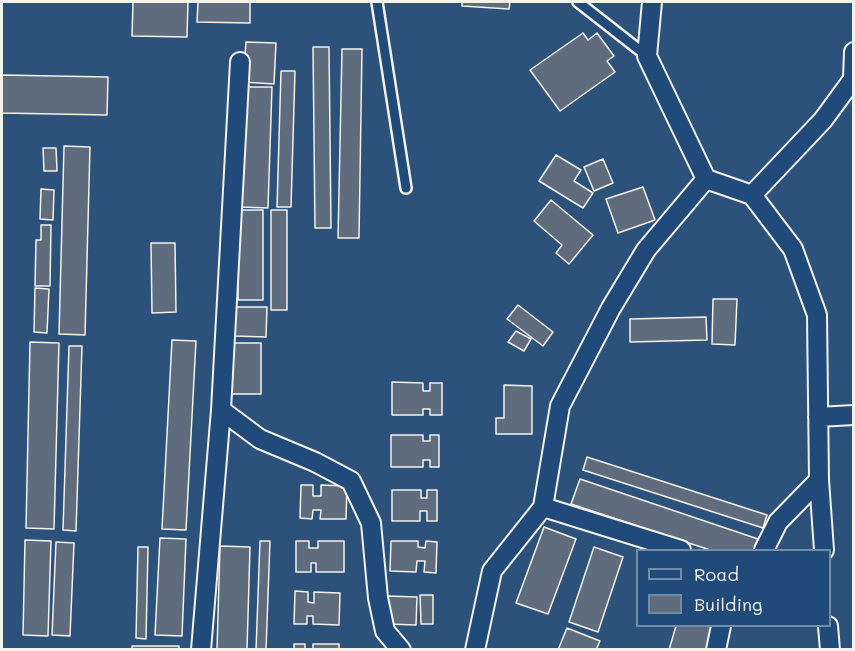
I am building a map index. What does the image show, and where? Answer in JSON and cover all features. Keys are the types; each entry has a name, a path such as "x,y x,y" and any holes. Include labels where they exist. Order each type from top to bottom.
{"street":[{"path":"652,2 647,56 706,179 752,195 793,249 817,315 819,480 824,549"},
{"path":"752,195 823,120 853,79 854,52"},
{"path":"201,650 220,410 240,62"},
{"path":"475,650 492,571 543,507 560,406 610,308 646,249 706,179"},
{"path":"220,410 260,439 315,462 351,481 371,523 378,598 386,631 401,650"},
{"path":"818,417 854,415"},
{"path":"764,549 778,522 819,480"},
{"path":"543,507 678,549"},
{"path":"716,650 721,627"},
{"path":"828,627 830,650"}],"lane":[{"path":"377,2 406,188"},
{"path":"578,2 647,56"}],"building":[{"path":"133,2 188,2 187,37 132,36"},
{"path":"198,2 250,2 250,23 197,22"},
{"path":"462,2 510,2 509,9 462,6"},
{"path":"583,33 588,40 597,33 614,56 607,61 615,72 560,111 530,70"},
{"path":"246,42 276,43 274,84 243,82"},
{"path":"313,47 329,47 331,228 315,228"},
{"path":"342,49 362,49 359,238 338,238"},
{"path":"281,71 295,71 291,207 277,207"},
{"path":"2,75 108,77 107,115 2,113"},
{"path":"244,87 272,87 268,208 240,207"},
{"path":"64,146 90,147 85,335 59,334"},
{"path":"43,148 56,148 57,171 44,171"},
{"path":"556,155 581,170 574,181 593,193 583,208 539,181"},
{"path":"603,159 613,183 594,191 584,167"},
{"path":"643,187 655,220 618,233 606,199"},
{"path":"41,189 54,190 53,220 40,219"},
{"path":"551,200 593,235 569,264 556,253 562,245 534,221"},
{"path":"238,210 263,210 263,300 238,300"},
{"path":"271,210 287,210 287,310 271,310"},
{"path":"41,225 51,225 50,286 35,286 36,240 41,240"},
{"path":"151,243 175,243 176,312 152,313"},
{"path":"35,288 49,289 47,333 34,332"},
{"path":"713,299 737,299 735,345 712,344"},
{"path":"518,305 553,332 543,346 507,319"},
{"path":"234,307 267,307 266,337 234,336"},
{"path":"706,317 707,340 630,342 630,319"},
{"path":"516,331 531,339 524,351 508,342"},
{"path":"172,340 196,341 186,530 162,529"},
{"path":"30,342 59,343 54,529 26,528"},
{"path":"232,343 261,343 261,394 232,394"},
{"path":"69,346 82,346 76,531 63,530"},
{"path":"392,382 423,383 423,391 430,391 430,383 442,383 442,415 430,415 430,409 423,409 423,415 392,415"},
{"path":"504,385 532,386 532,434 496,434 496,418 504,418"},
{"path":"391,435 423,435 423,441 430,441 430,435 439,435 439,467 430,467 430,460 423,460 423,467 391,467"},
{"path":"587,457 767,515 763,528 583,470"},
{"path":"580,479 758,539 754,549 707,549 571,504"},
{"path":"301,485 313,485 313,496 321,496 321,485 347,486 346,519 320,519 321,510 313,510 312,519 300,518"},
{"path":"392,490 421,490 421,498 427,498 427,490 437,490 437,521 427,521 427,511 420,511 420,521 392,521"},
{"path":"544,527 576,539 548,614 516,603"},
{"path":"160,538 186,539 182,636 155,635"},
{"path":"25,540 51,541 48,636 23,635"},
{"path":"260,541 270,541 266,650 256,650"},
{"path":"296,541 309,541 309,548 318,548 318,541 344,541 344,572 316,572 316,563 311,563 311,572 296,572"},
{"path":"391,541 418,541 418,547 425,548 426,541 437,542 436,573 424,572 425,561 417,561 416,572 390,571"},
{"path":"56,542 74,543 70,636 52,635"},
{"path":"220,546 250,547 247,650 217,650"},
{"path":"138,547 148,547 146,639 136,638"},
{"path":"594,547 623,557 598,632 569,622"},
{"path":"295,591 308,592 308,602 314,603 314,592 340,593 339,625 313,624 313,616 307,616 307,624 294,624"},
{"path":"420,595 433,595 433,624 421,624"},
{"path":"388,596 417,597 416,625 387,624"},
{"path":"676,627 717,627 711,650 669,650"},
{"path":"567,628 600,641 596,650 558,650"},
{"path":"294,644 305,644 305,650 294,650"},
{"path":"313,644 339,644 339,650 313,650"},
{"path":"132,646 179,646 179,650 132,650"}]}
